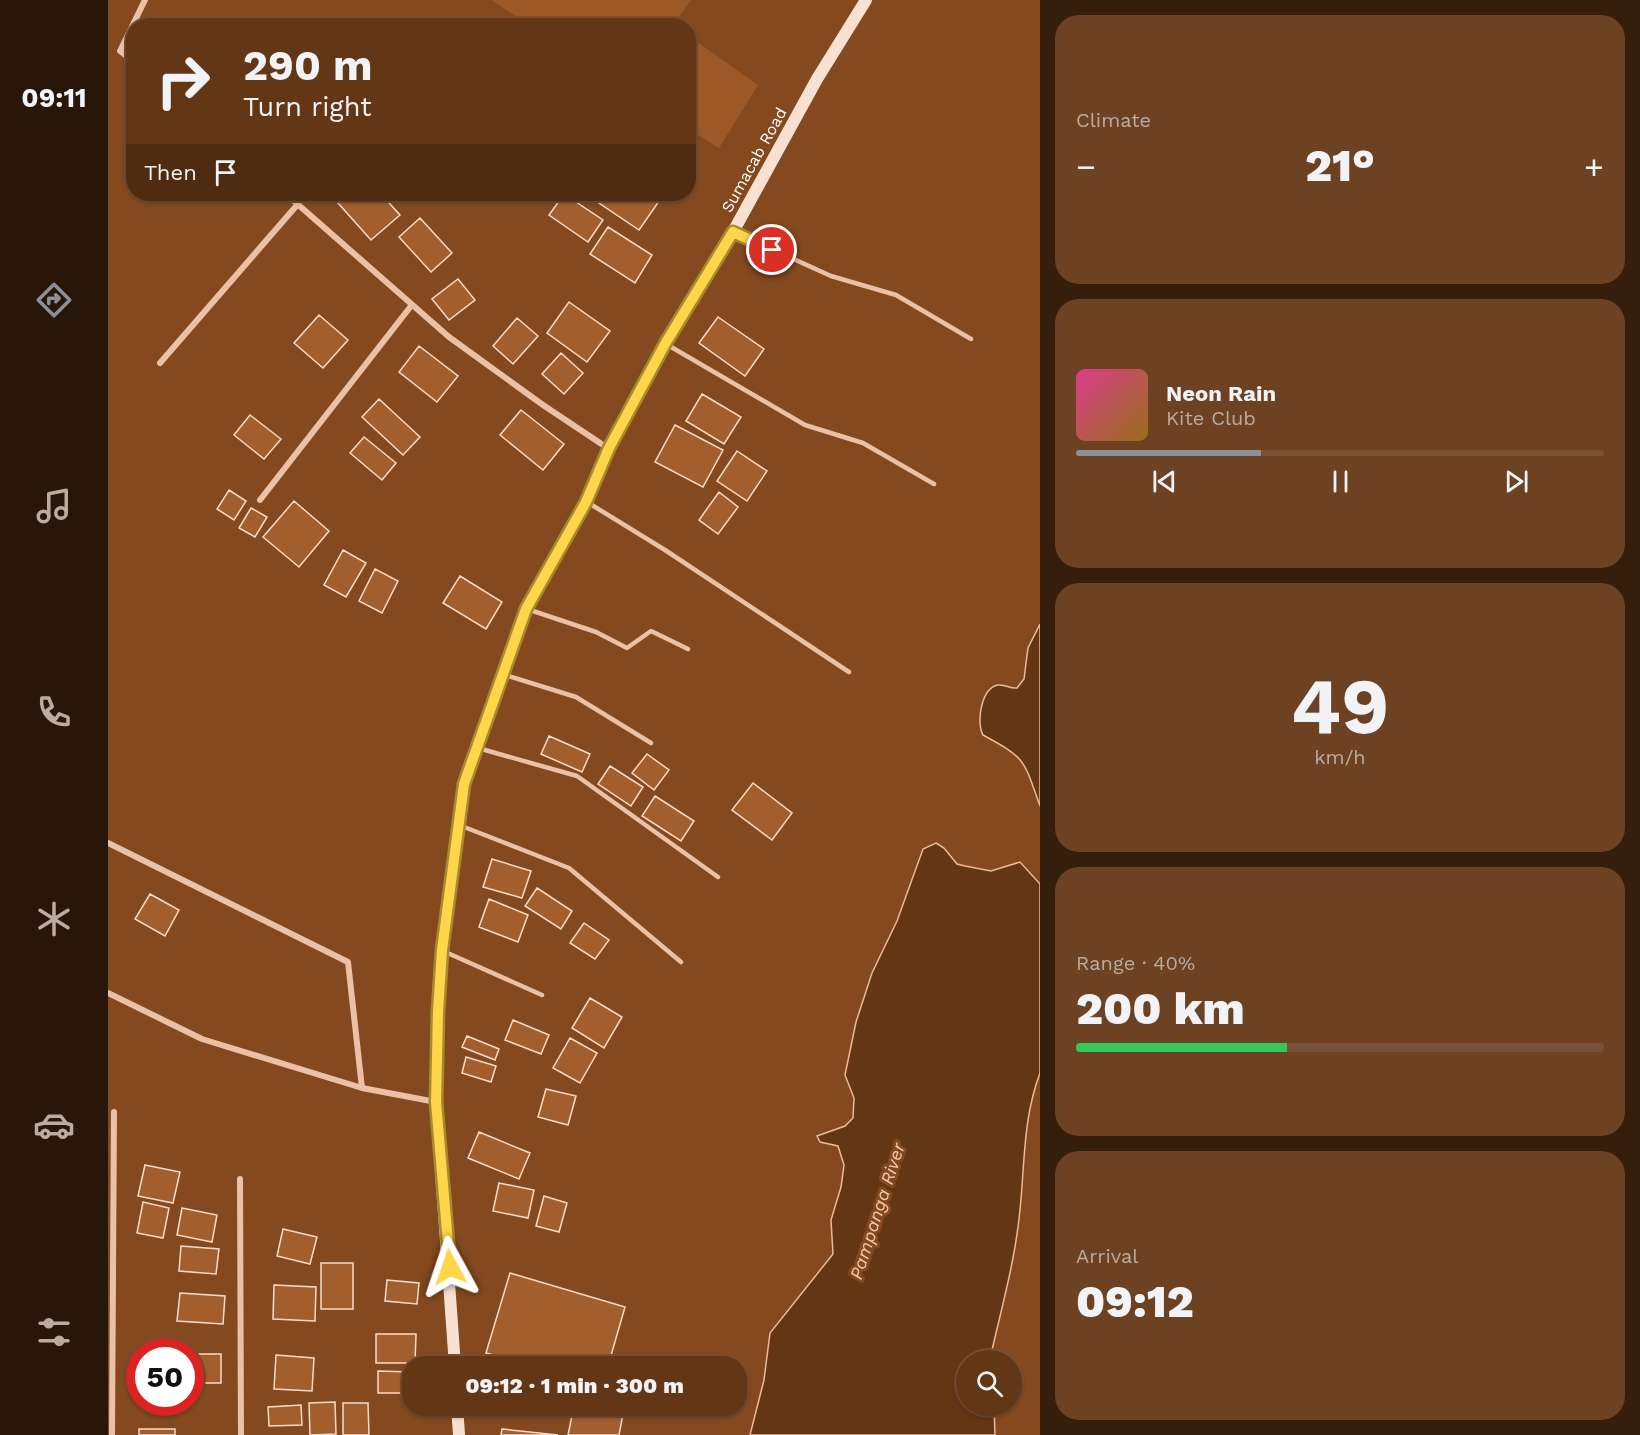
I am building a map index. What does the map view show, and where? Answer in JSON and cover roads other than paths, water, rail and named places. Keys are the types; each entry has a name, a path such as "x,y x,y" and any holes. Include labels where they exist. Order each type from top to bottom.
{"main road":[{"name":"Sumacab Road","path":"454,1356 436,1102 442,950 464,784 526,609 586,502 609,448 665,344 733,232 817,79 866,0"},
{"path":"458,1416 459,1435"}],"street":[{"path":"136,18 145,0"},
{"path":"126,39 120,51 126,56"},
{"path":"294,201 411,306 449,337 533,399 609,448"},
{"path":"160,363 298,204"},
{"path":"260,501 411,306"},
{"path":"108,843 348,962 362,1088"},
{"path":"108,993 202,1039 362,1088 436,1102"},
{"path":"112,1435 114,1112"},
{"path":"240,1179 241,1435"}],"lane":[{"path":"733,232 831,276 896,295 971,339"},
{"path":"665,344 805,425 863,443 934,484"},
{"path":"586,502 666,550 849,672"},
{"path":"526,609 596,632 627,648 651,631 688,649"},
{"path":"504,674 576,697 651,743"},
{"path":"477,748 577,776 718,877"},
{"path":"459,825 569,868 681,962"},
{"path":"442,950 542,995"}],"water":[{"path":"1040,624 1040,806 1022,762 1008,750 983,735 980,715 984,699 992,688 1001,685 1017,688 1024,679 1028,648"},
{"name":"Pampanga River","path":"936,843 944,848 957,864 991,871 1020,862 1040,884 1040,1073 1027,1127 1017,1235 992,1350 956,1350 956,1416 994,1416 995,1435 750,1435 764,1380 770,1333 833,1254 831,1220 841,1187 844,1165 838,1146 820,1142 817,1136 845,1126 853,1118 854,1098 845,1075 856,1022 872,973 897,921 923,849"}]}
